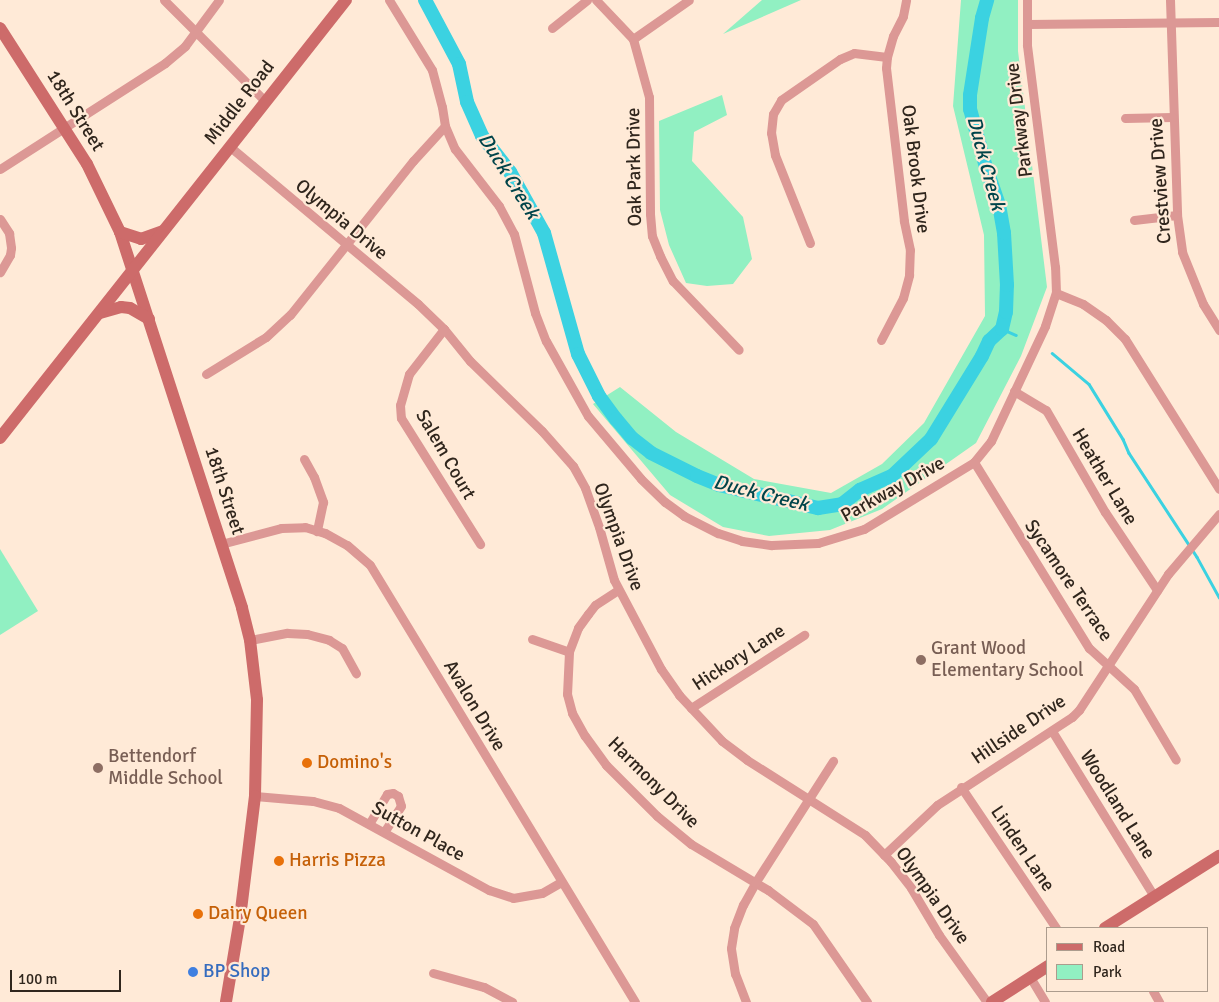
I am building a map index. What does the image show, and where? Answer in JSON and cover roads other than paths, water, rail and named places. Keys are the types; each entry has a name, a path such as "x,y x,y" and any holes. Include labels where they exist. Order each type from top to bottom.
{"street":[{"path":"164,0 265,101"},
{"path":"0,169 165,63 185,46 219,0"},
{"name":"Middle Road","path":"0,438 346,0"},
{"name":"Parkway Drive","path":"389,0 432,70 445,126 455,149 499,206 514,234 535,314 546,341 583,408 608,442 641,479 665,502 684,516 718,533 742,541 772,545 818,543 864,529 974,462 991,441 1044,326 1056,293 1055,267 1027,45 1027,0"},
{"path":"552,28 587,0"},
{"name":"Oak Park Drive","path":"596,0 633,39 649,97 652,236 673,280 739,350"},
{"path":"633,39 689,0"},
{"name":"Oak Brook Drive","path":"882,340 903,298 909,275 910,250 886,68 893,36 903,16 906,0"},
{"name":"Crestview Drive","path":"1170,0 1172,116 1177,215 1182,252 1204,304 1219,330"},
{"path":"1027,24 1219,22"},
{"name":"18th Street","path":"0,28 97,182 120,232 242,608 250,640 257,700 254,796 240,918 226,1002"},
{"path":"810,243 775,156 771,133 774,114 781,100 840,59 854,53 887,57"},
{"path":"1125,118 1172,116"},
{"path":"206,374 272,332 290,315 413,161 445,126"},
{"name":"Olympia Drive","path":"229,146 418,304 444,329 470,360 542,431 573,466 592,507 618,590 661,670 691,708 722,740 747,760 865,834 911,888 939,935 987,1002"},
{"path":"1134,220 1177,215"},
{"path":"0,219 9,233 11,248 0,272"},
{"path":"120,232 141,239 165,230"},
{"path":"1056,293 1083,304 1106,320 1125,339 1219,489"},
{"path":"100,313 121,307 130,308 149,319"},
{"name":"Salem Court","path":"444,329 410,374 400,405 401,418 480,544"},
{"name":"Heather Lane","path":"1014,391 1046,410 1105,512 1157,590"},
{"path":"304,459 314,477 323,502 317,531"},
{"name":"Sycamore Terrace","path":"974,462 1088,648 1134,689 1176,760"},
{"name":"Hillside Drive","path":"884,855 928,812 962,787 1052,731 1079,710 1157,590 1205,528 1219,514"},
{"name":"Avalon Drive","path":"221,544 281,528 305,527 346,544 370,565 635,1002"},
{"name":"Harmony Drive","path":"618,590 595,605 578,628 569,652 567,694 572,713 606,765 657,816 692,844 756,883 813,924 866,1002"},
{"path":"250,640 286,633 307,634 329,640 342,648 356,673"},
{"name":"Hickory Lane","path":"691,708 804,636"},
{"path":"532,639 569,652"},
{"name":"Woodland Lane","path":"1052,731 1154,896"},
{"path":"746,1002 735,974 731,948 734,928 742,905 833,761"},
{"name":"Linden Lane","path":"962,787 1055,927"},
{"path":"370,824 387,794 393,793 398,796 401,806 384,832"},
{"name":"Sutton Place","path":"254,796 313,801 340,808 488,890 513,898 542,892 561,882"},
{"path":"1111,927 1154,896 1219,856"},
{"path":"992,1002 1046,967"},
{"path":"433,973 484,987 512,1002"},
{"path":"1030,977 1045,1002"}],"waterway":[{"name":"Duck Creek","path":"425,0 459,64 467,102 482,136 510,172 544,233 578,354 599,396 616,419 632,438 651,453 697,476 719,485 818,508 842,504 860,490 893,475 931,439 982,356 989,341 1002,329 1006,312 1007,285 1004,233 999,205 987,171 970,109 970,95 982,18 987,0"},
{"path":"1002,329 1016,335"},
{"path":"1052,353 1089,384 1123,439 1129,453 1197,557 1219,597"}],"place":[{"name":"Grant Wood Elementary School","path":"921,660"},
{"name":"Domino's","path":"307,763"},
{"name":"Bettendorf Middle School","path":"98,768"},
{"name":"Harris Pizza","path":"279,861"},
{"name":"Dairy Queen","path":"198,914"},
{"name":"BP Shop","path":"193,972"}]}
